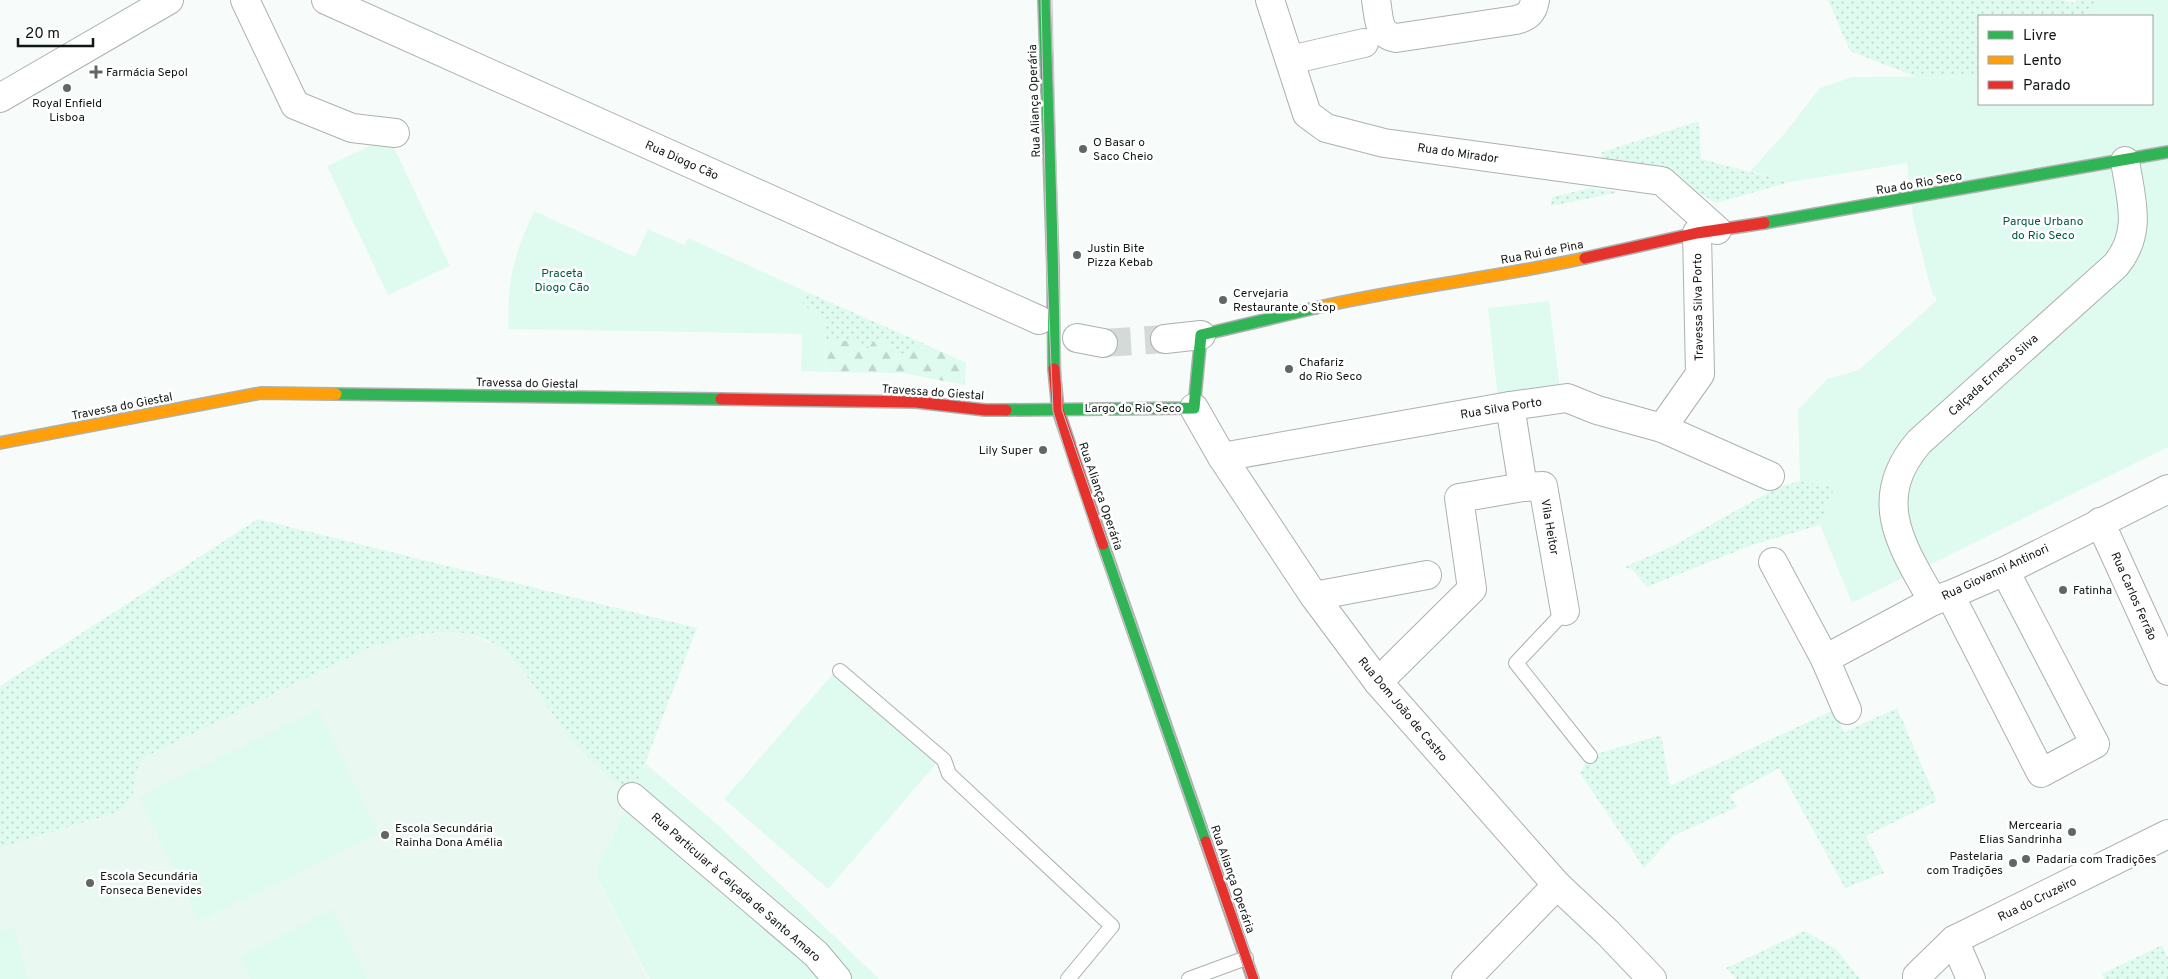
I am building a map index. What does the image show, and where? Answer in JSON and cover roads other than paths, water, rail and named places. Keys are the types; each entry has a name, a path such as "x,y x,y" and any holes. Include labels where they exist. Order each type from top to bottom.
{"street":[{"path":"0,98 169,0"},
{"path":"245,0 295,105 352,128 395,133"},
{"name":"Rua Diogo Cão","path":"326,0 1039,320"},
{"name":"Rua Aliança Operária","path":"1044,0 1053,269 1053,361 1058,410 1253,979"},
{"name":"Rua do Mirador","path":"1270,0 1307,114 1326,128 1384,143 1662,181 1707,231"},
{"path":"1376,0 1381,30 1377,40"},
{"path":"1290,60 1377,40 1402,38 1525,18 1532,11 1535,0"},
{"name":"Rua do Rio Seco","path":"1707,231 1820,214 2168,152"},
{"name":"Calçada Ernesto Silva","path":"2005,570 2095,744 2041,773 1941,598 1908,557 1896,528 1893,496 1901,467 1919,442 2116,265 2123,256 2129,246 2133,229 2133,212 2125,161"},
{"name":"Rua Rui de Pina","path":"1201,335 1372,295 1553,265 1707,231"},
{"name":"Travessa Silva Porto","path":"1662,428 1700,374 1707,231"},
{"path":"1165,339 1201,335"},
{"name":"Largo do Rio Seco","path":"1058,410 1088,408 1194,408 1201,335"},
{"name":"Travessa do Giestal","path":"0,443 261,393 916,402 985,410 1058,410"},
{"name":"Rua Silva Porto","path":"1222,457 1510,406 1567,398 1597,410 1662,428 1770,476"},
{"path":"1378,682 1472,589 1459,498 1523,487 1510,406"},
{"name":"Rua Dom João de Castro","path":"1194,408 1222,457 1314,596 1378,682 1557,885 1608,933 1652,979"},
{"name":"Vila Heitor","path":"1523,487 1543,486 1565,610"},
{"name":"Rua Giovanni Antinori","path":"1825,659 1941,598 2005,570 2100,522 2166,497"},
{"name":"Rua Carlos Ferrão","path":"2100,522 2168,671"},
{"path":"1773,562 1825,659 1847,710"},
{"path":"1314,596 1427,575"},
{"name":"Rua Particular à Calçada de Santo Amaro","path":"632,797 816,954 837,979"},
{"name":"Rua do Cruzeiro","path":"1917,979 1917,976 1954,940 2168,834"},
{"path":"1466,979 1557,885"},
{"path":"1954,940 1954,979"},
{"path":"1954,940 1971,979"}],"lane":[{"path":"1565,610 1516,663 1590,756"},
{"path":"840,671 944,760 949,774 1112,926 1068,979"},
{"path":"1189,979 1246,958"}],"tunnel":[{"path":"1103,343 1165,339"}],"tram line":[{"path":"1041,0 1047,269 1053,411 1069,464 1248,979"},
{"path":"1052,0 1062,410 1259,979"}],"place":[{"name":"Farmácia Sepol","path":"96,72"},
{"name":"Royal Enfield Lisboa","path":"67,88"},
{"name":"O Basar o Saco Cheio","path":"1083,149"},
{"name":"Justin Bite Pizza Kebab","path":"1077,255"},
{"name":"Cervejaria Restaurante o Stop","path":"1223,300"},
{"name":"Chafariz do Rio Seco","path":"1289,369"},
{"name":"Lily Super","path":"1043,450"},
{"name":"Fatinha","path":"2063,590"},
{"name":"Mercearia Elias Sandrinha","path":"2072,832"},
{"name":"Escola Secundária Rainha Dona Amélia","path":"385,835"},
{"name":"Padaria com Tradições","path":"2026,859"},
{"name":"Pastelaria com Tradições","path":"2013,863"},
{"name":"Escola Secundária Fonseca Benevides","path":"90,883"}],"park label":[{"name":"Parque Urbano do Rio Seco","path":"2043,228"},
{"name":"Praceta Diogo Cão","path":"562,280"}]}
